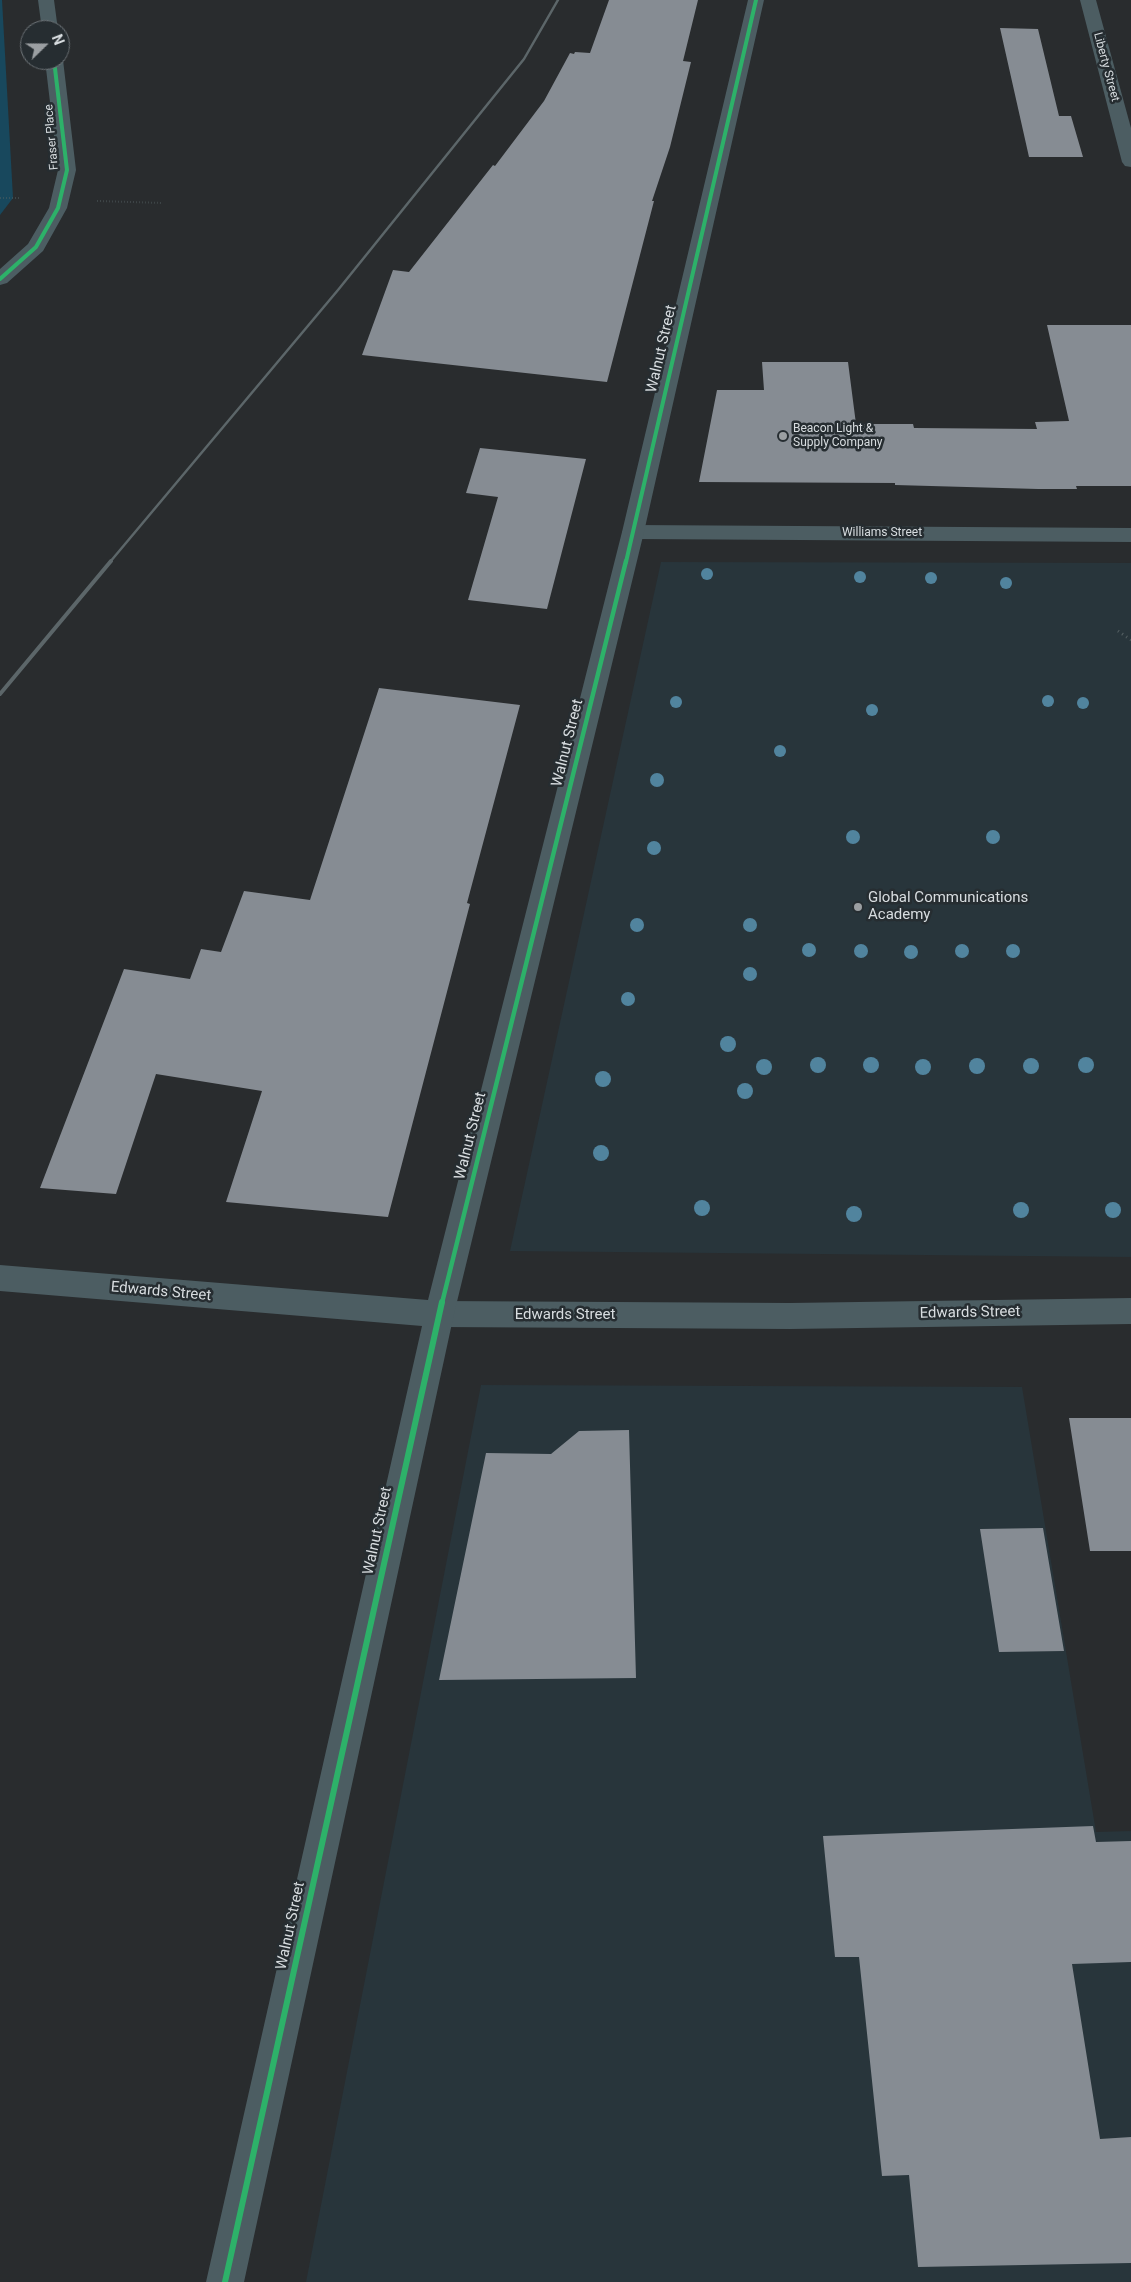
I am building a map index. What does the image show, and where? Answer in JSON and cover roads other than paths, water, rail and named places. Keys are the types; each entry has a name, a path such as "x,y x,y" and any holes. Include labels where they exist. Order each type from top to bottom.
{"street":[{"path":"46,0 49,20"},
{"name":"Walnut Street","path":"225,2282 439,1314 633,532 756,0"},
{"name":"Liberty Street","path":"1088,0 1131,162"},
{"name":"Fraser Place","path":"0,279 36,247 58,208 67,170 55,70"},
{"name":"Williams Street","path":"633,532 1131,535"},
{"name":"Edwards Street","path":"0,1278 439,1314 790,1316 1131,1311"}],"railway":[{"path":"110,562 338,290 524,59 558,0"},
{"path":"0,694 111,561"}],"place":[{"name":"Beacon Light & Supply Company","path":"783,436"},
{"name":"Global Communications Academy","path":"858,907"}]}
